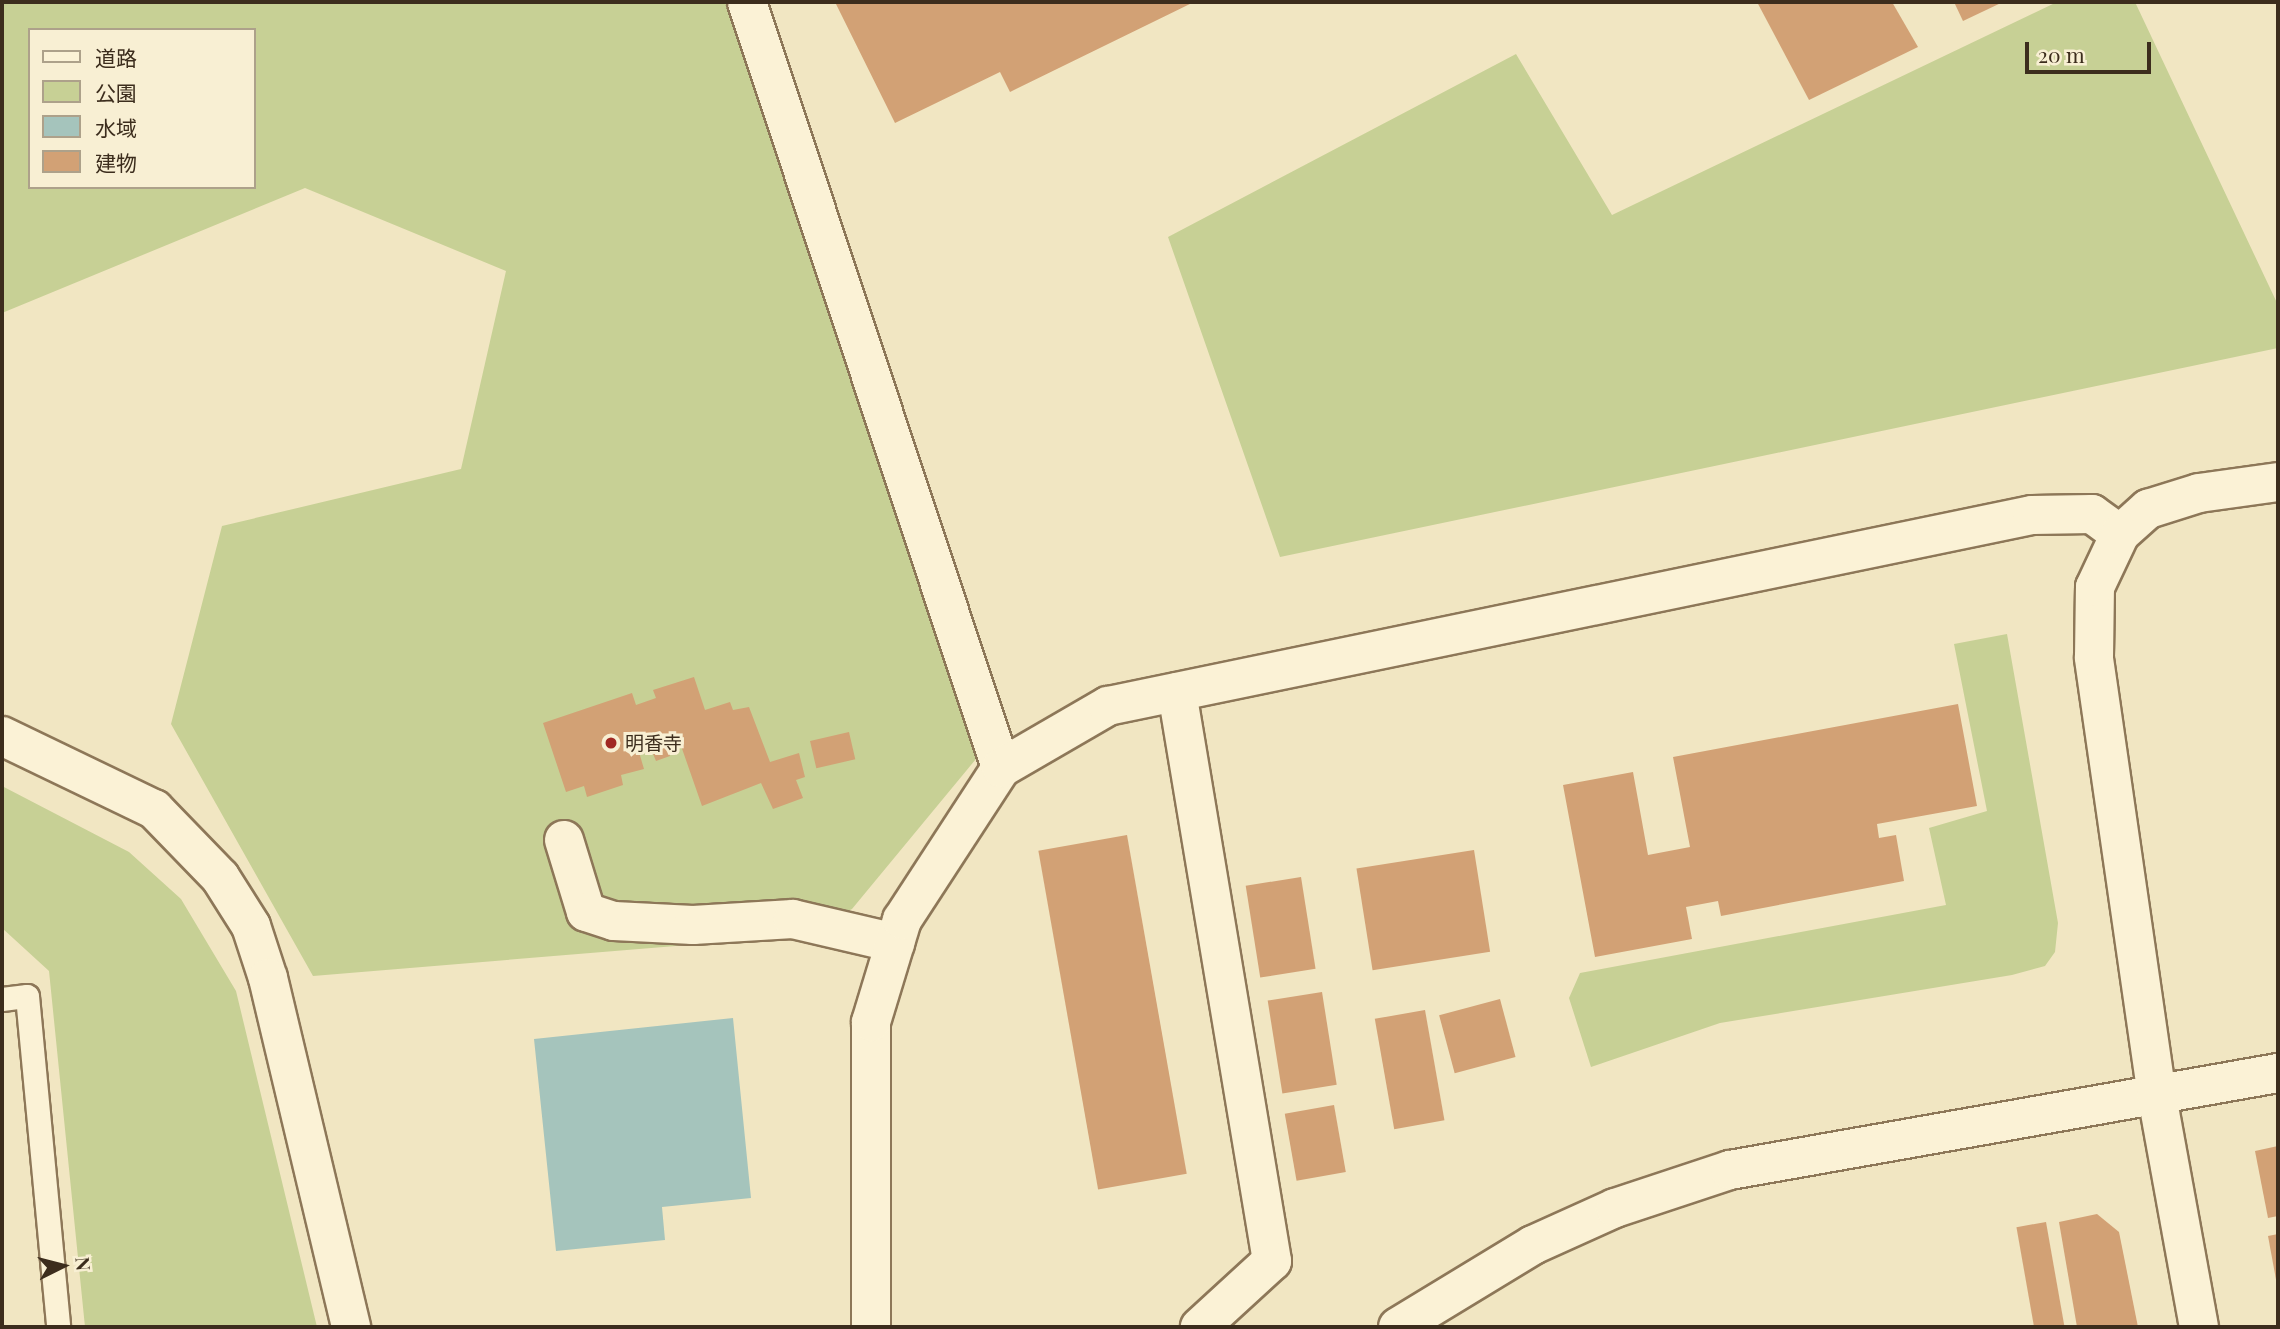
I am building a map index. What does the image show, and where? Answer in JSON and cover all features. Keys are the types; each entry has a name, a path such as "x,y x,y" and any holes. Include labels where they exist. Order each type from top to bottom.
{"street":[{"path":"747,2 1001,768"},
{"path":"2199,1327 2157,1097 2094,657 2095,587 2120,534 2147,509 2199,493 2278,482"},
{"path":"872,1327 871,1022 902,920 1001,768 1108,706 2032,515 2092,514 2120,534"},
{"path":"1177,692 1272,1261 1200,1327"},
{"path":"2,736 154,809 220,877 251,926 268,978 351,1327"},
{"path":"564,840 586,912 614,921 693,925 793,919 895,943"},
{"path":"1398,1327 1533,1245 1615,1208 1730,1170 2157,1097 2278,1073"}],"lane":[{"path":"2,999 27,996 58,1327"}],"green space":[{"path":"2,2 727,2 990,742 852,909 796,936 313,976 171,724 222,526 461,469 506,271 305,188 2,313"},
{"path":"2057,2 2135,2 2278,305 2278,348 1280,557 1168,237 1516,54 1612,215"},
{"path":"2007,634 2058,923 2055,952 2045,966 2012,975 1720,1023 1591,1067 1569,998 1580,973 1946,905 1929,828 1987,811 1954,644"},
{"path":"2,786 129,852 181,899 236,991 317,1327 85,1327 49,971 2,928"}],"water":[{"path":"733,1018 751,1198 662,1207 665,1240 556,1251 534,1039"}],"building":[{"path":"835,2 1194,2 1010,92 1000,72 895,123"},
{"path":"1757,2 1892,2 1918,47 1809,100"},
{"path":"1954,2 2003,2 1963,21"},
{"name":"明香寺","path":"694,677 705,710 730,702 733,710 749,707 770,762 799,753 805,777 796,780 803,798 773,809 761,783 702,806 679,740 666,745 670,756 656,761 651,749 639,752 644,769 621,775 623,785 587,797 584,786 566,792 543,723 632,693 636,705 656,698 653,690"},
{"path":"1958,704 1977,806 1877,824 1879,838 1896,835 1904,881 1721,916 1718,901 1686,907 1692,939 1595,957 1563,785 1633,772 1648,855 1690,847 1673,757"},
{"path":"849,732 855,759 816,768 810,741"},
{"path":"1127,835 1187,1174 1098,1189 1038,851"},
{"path":"1474,850 1490,952 1373,970 1356,869"},
{"path":"1301,877 1316,969 1260,978 1246,886"},
{"path":"1322,992 1337,1085 1282,1093 1268,1001"},
{"path":"1500,999 1516,1057 1455,1073 1439,1015"},
{"path":"1425,1010 1444,1120 1394,1129 1375,1019"},
{"path":"1334,1105 1346,1172 1297,1181 1285,1114"},
{"path":"2278,1146 2278,1216 2268,1218 2255,1151"},
{"path":"2097,1214 2119,1232 2138,1327 2077,1327 2059,1222"},
{"path":"2046,1222 2065,1327 2034,1327 2016,1227"},
{"path":"2278,1234 2278,1285 2277,1285 2268,1236"}],"place":[{"name":"明香寺","path":"611,743"}]}
